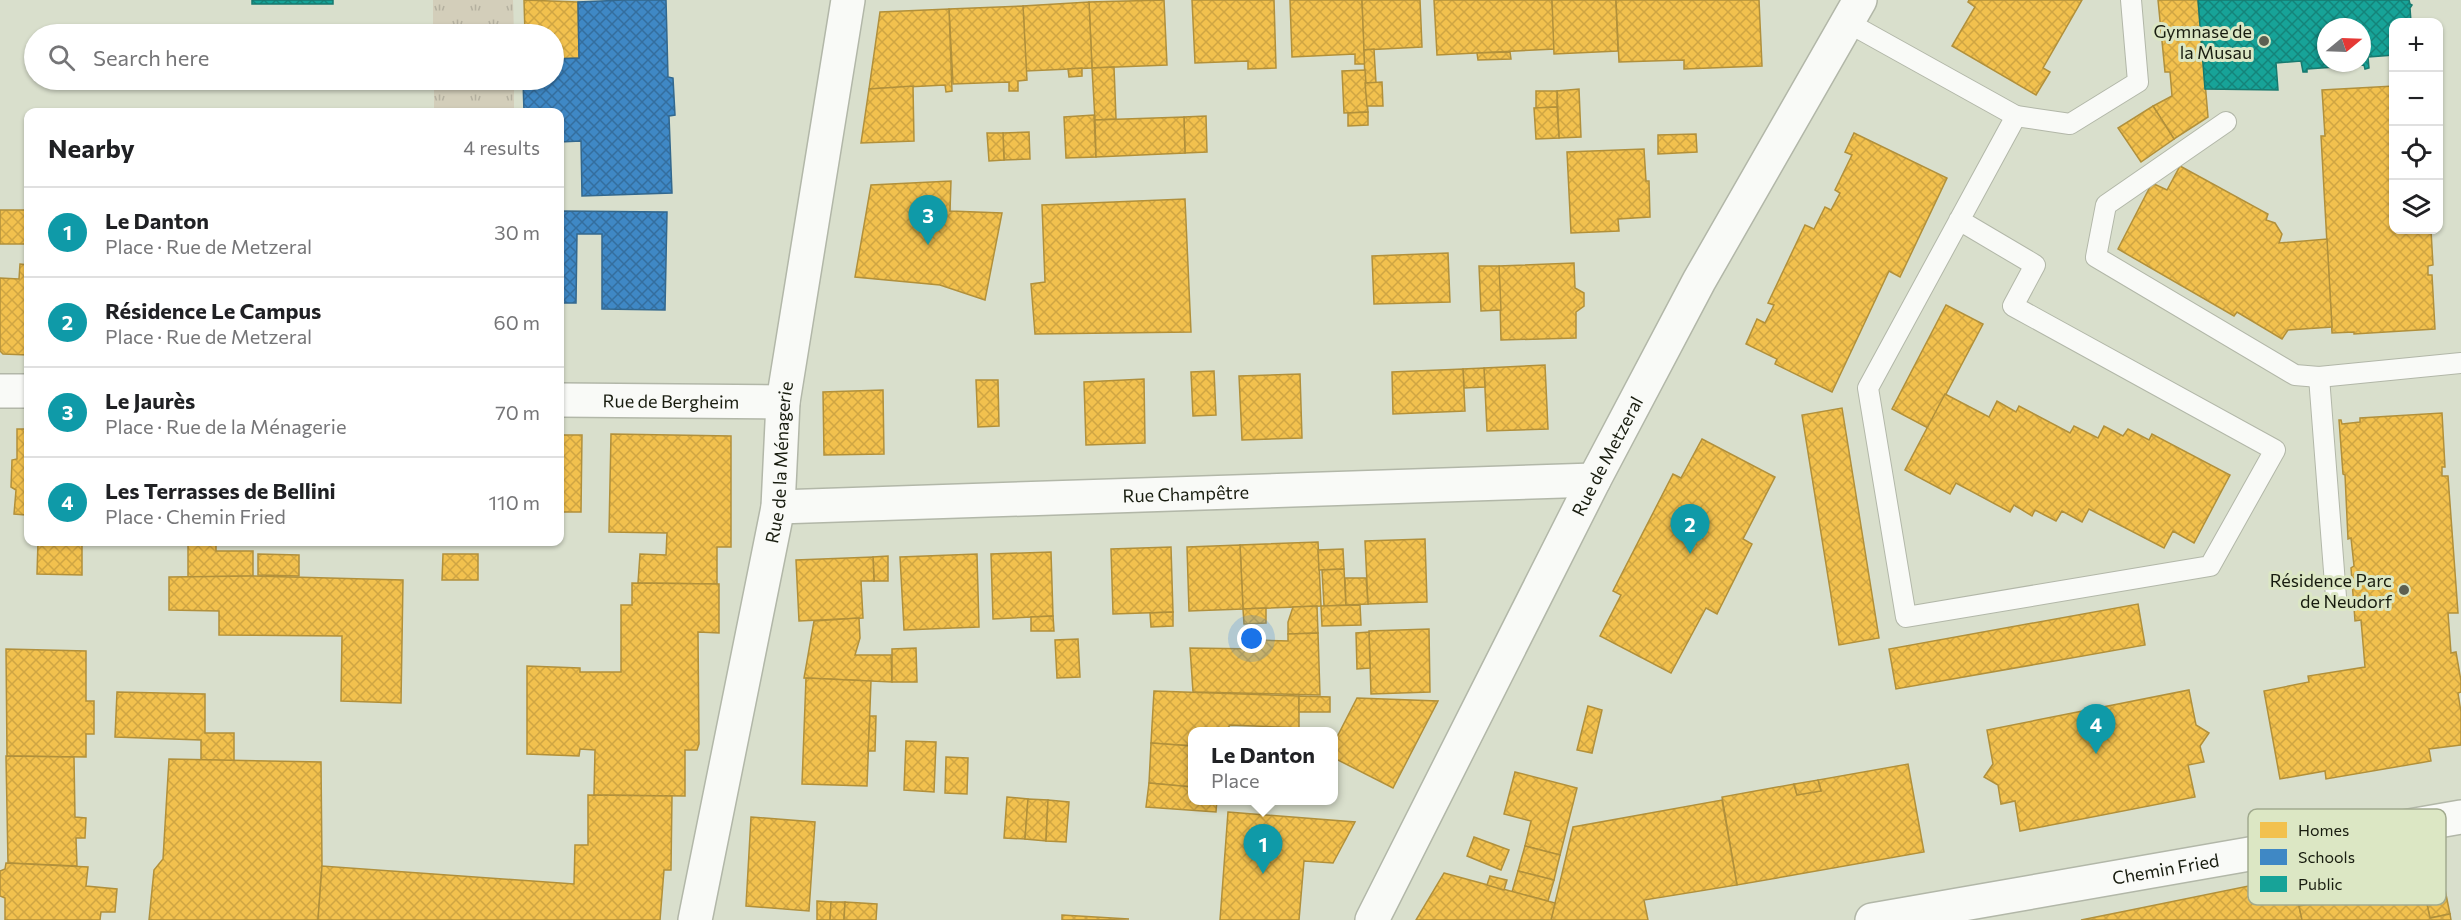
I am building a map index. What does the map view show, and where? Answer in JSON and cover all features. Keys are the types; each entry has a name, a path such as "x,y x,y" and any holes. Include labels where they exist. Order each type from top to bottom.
{"street":[{"name":"Rue de la Ménagerie","path":"695,920 778,507 783,402 848,0"},
{"name":"Rue de Metzeral","path":"1372,920 1594,480 1699,281 1854,11"},
{"path":"0,391 24,391"},
{"name":"Rue de Bergheim","path":"564,400 783,402"},
{"name":"Rue Champêtre","path":"778,507 1594,480"},
{"name":"Chemin Fried","path":"2446,820 2461,817"},
{"name":"Chemin Fried","path":"1872,920 2248,854"}],"lane":[{"path":"1854,11 2016,116 2070,124 2138,82 2131,0"},
{"path":"1959,220 2035,265 2013,306 2275,450 2210,566 1906,617 1868,388 1959,220 2016,116"},
{"path":"2226,122 2106,205 2096,257 2295,375 2319,377 2461,363"},
{"path":"2319,377 2336,597"}],"green space":[{"path":"433,0 513,0 514,24 433,24"},
{"path":"434,90 514,90 514,108 434,108"}],"building: Homes":[{"path":"524,0 578,2 579,58 564,59 564,24 525,24"},
{"path":"1164,0 1167,65 1092,68 1089,2"},
{"path":"1192,0 1274,0 1276,68 1248,69 1248,61 1195,63"},
{"path":"1290,0 1362,0 1365,64 1355,64 1355,54 1292,57"},
{"path":"1362,0 1420,0 1422,47 1364,50"},
{"path":"1434,0 1552,0 1555,49 1437,55"},
{"path":"1552,0 1616,0 1618,51 1554,54"},
{"path":"1616,0 1759,0 1762,66 1684,69 1684,60 1619,62"},
{"path":"1969,0 2082,0 2043,68 2050,72 2036,95 1952,46 1975,7 1968,2"},
{"path":"2158,0 2198,0 2208,117 2174,139 2153,106 2172,96 2170,72 2165,72"},
{"path":"1089,2 1092,68 1026,71 1023,6"},
{"path":"1023,6 1027,80 1018,81 1018,91 1009,91 1009,82 953,84 949,9"},
{"path":"949,9 952,91 946,92 945,85 869,89 880,12"},
{"path":"1374,49 1376,83 1365,83 1364,50"},
{"path":"1510,52 1511,59 1478,60 1477,53"},
{"path":"1114,67 1116,119 1095,120 1092,68"},
{"path":"1082,68 1082,76 1069,77 1068,69"},
{"path":"1365,70 1368,112 1344,113 1342,71"},
{"path":"1382,82 1383,106 1367,106 1365,83"},
{"path":"913,86 914,141 861,143 869,89"},
{"path":"2389,86 2389,234 2431,234 2433,265 2428,266 2428,275 2432,275 2435,329 2354,334 2354,332 2332,333 2321,136 2325,136 2322,90"},
{"path":"1579,89 1581,137 1559,138 1557,91"},
{"path":"1536,91 1557,91 1557,107 1536,108"},
{"path":"2153,106 2174,139 2141,162 2118,128"},
{"path":"1557,107 1559,138 1536,139 1534,108"},
{"path":"1368,112 1368,125 1348,126 1348,113"},
{"path":"1094,115 1096,157 1066,158 1064,117"},
{"path":"1206,116 1207,152 1185,153 1184,117"},
{"path":"1184,117 1185,153 1096,157 1095,120"},
{"path":"1029,132 1030,159 1004,160 1003,133"},
{"path":"987,133 1003,133 1004,160 989,161"},
{"path":"1854,133 1947,178 1900,277 1889,271 1832,392 1775,364 1777,359 1746,344 1757,319 1765,323 1774,305 1768,303 1805,225 1814,229 1825,207 1831,210 1840,193 1835,190 1852,155 1845,152"},
{"path":"1696,134 1697,152 1658,154 1658,135"},
{"path":"1644,149 1646,181 1649,181 1650,217 1618,219 1619,231 1571,233 1567,152"},
{"path":"2180,166 2268,214 2266,220 2275,223 2282,234 2279,243 2327,239 2332,327 2288,330 2282,339 2237,312 2234,316 2118,249 2152,183 2167,190"},
{"path":"951,181 950,211 1002,213 985,300 940,285 855,277 871,185"},
{"path":"1185,199 1191,332 1035,334 1031,284 1045,282 1042,205"},
{"path":"0,210 24,210 24,244 0,244"},
{"path":"1448,253 1450,302 1374,304 1372,256"},
{"path":"1574,263 1575,288 1584,293 1584,306 1576,312 1576,338 1501,340 1499,266"},
{"path":"20,264 24,264 24,355 3,354 0,351 0,278 19,279"},
{"path":"1479,266 1499,266 1501,310 1481,311"},
{"path":"1946,305 1983,324 1928,428 1892,409"},
{"path":"1545,365 1548,429 1487,431 1484,368"},
{"path":"1484,368 1485,387 1464,388 1463,369"},
{"path":"1463,369 1465,411 1393,414 1392,372"},
{"path":"1214,371 1216,415 1193,416 1191,372"},
{"path":"1300,374 1302,438 1242,440 1239,376"},
{"path":"1144,379 1145,443 1086,445 1084,382"},
{"path":"976,380 998,380 999,426 978,427"},
{"path":"883,390 884,454 824,455 823,392"},
{"path":"1945,394 1989,417 1997,401 2016,412 2019,406 2070,433 2074,426 2098,438 2104,426 2123,436 2128,429 2149,440 2152,434 2230,475 2194,543 2173,531 2164,548 2089,509 2082,522 2062,511 2056,521 2035,510 2032,516 2014,505 2010,512 1956,483 1950,494 1905,470"},
{"path":"1842,408 1879,638 1839,645 1802,415"},
{"name":"Résidence Parc de Neudorf","path":"2442,413 2445,467 2442,467 2442,476 2448,476 2458,613 2448,613 2451,653 2456,652 2461,681 2461,692 2458,693 2461,712 2461,745 2429,749 2431,761 2326,779 2325,771 2280,779 2264,691 2309,682 2308,676 2365,667 2361,620 2355,621 2351,568 2354,566 2351,538 2348,539 2345,475 2343,474 2339,420 2342,424 2360,422 2360,418"},
{"path":"17,429 24,429 24,515 14,514 16,490 11,487 12,460 17,459"},
{"path":"611,434 731,436 731,547 717,547 717,584 638,583 640,554 666,555 667,533 609,532"},
{"path":"564,435 582,435 581,512 564,512"},
{"path":"1702,439 1775,477 1743,539 1752,544 1717,614 1706,608 1671,673 1600,636 1621,595 1613,591 1673,474 1681,478"},
{"path":"1425,539 1427,602 1368,604 1365,541"},
{"path":"1318,542 1321,606 1243,609 1240,545"},
{"path":"1240,545 1243,609 1189,611 1187,547"},
{"path":"38,546 82,546 82,575 37,574"},
{"path":"188,546 216,546 216,551 253,551 253,576 188,577"},
{"path":"1171,547 1173,612 1113,614 1111,549"},
{"path":"1343,549 1344,569 1319,570 1318,550"},
{"path":"1051,552 1053,616 993,619 991,554"},
{"path":"258,554 299,555 299,576 258,575"},
{"path":"443,554 478,554 478,580 442,580"},
{"path":"977,554 979,627 904,630 900,557"},
{"path":"888,556 888,581 874,581 873,557"},
{"path":"873,557 874,581 861,581 863,618 799,621 796,560"},
{"path":"1344,569 1346,605 1324,606 1322,570"},
{"path":"253,576 403,580 401,703 341,701 342,636 219,635 219,611 169,610 169,577"},
{"path":"1345,578 1366,578 1368,604 1346,605"},
{"path":"632,583 719,584 719,633 698,632 699,744 697,750 685,750 685,796 594,795 595,750 580,749 579,756 527,754 527,666 580,668 580,672 621,672 621,605 632,605"},
{"path":"2138,604 2145,645 1896,689 1889,649"},
{"path":"1360,605 1361,625 1322,626 1321,606"},
{"path":"1317,606 1318,633 1288,634 1288,622 1293,607"},
{"path":"1266,608 1266,623 1244,624 1243,609"},
{"path":"1173,612 1173,626 1151,627 1150,613"},
{"path":"1053,616 1054,631 1031,631 1031,617"},
{"path":"859,618 860,638 855,655 891,655 892,682 804,678 814,621"},
{"path":"1429,629 1430,692 1371,694 1369,631"},
{"path":"1369,632 1370,668 1357,669 1356,633"},
{"path":"1318,633 1320,695 1193,692 1190,648 1258,649 1259,640 1288,641 1288,634"},
{"path":"1078,639 1080,677 1057,678 1055,640"},
{"path":"916,648 917,682 892,682 892,649"},
{"path":"6,649 86,651 86,701 94,701 94,734 86,734 86,757 7,756"},
{"path":"806,678 871,681 867,786 802,784"},
{"path":"2189,690 2196,725 2209,733 2200,746 2204,762 2188,765 2195,797 2020,831 2015,801 2001,804 1998,785 1984,777 1993,764 1987,730"},
{"path":"1154,691 1299,696 1299,727 1230,725 1229,727 1188,727 1188,746 1151,743"},
{"path":"117,692 205,694 205,733 234,733 234,761 201,760 201,740 115,737"},
{"path":"1299,696 1330,697 1330,712 1299,712"},
{"path":"1357,698 1438,701 1393,788 1338,760 1338,735"},
{"path":"1588,706 1602,710 1592,753 1577,750"},
{"path":"870,716 876,716 875,751 868,751"},
{"path":"906,741 936,742 934,792 904,790"},
{"path":"1151,743 1188,746 1188,787 1149,783"},
{"path":"6,756 74,757 75,817 86,818 85,838 76,838 77,866 8,863"},
{"path":"946,757 968,758 967,794 945,793"},
{"path":"169,759 321,762 322,866 318,920 149,920 154,870 163,859"},
{"path":"1908,764 1924,852 1737,885 1722,797 1794,784 1797,795 1821,791 1818,780"},
{"path":"1515,772 1577,788 1560,855 1525,846 1531,821 1504,814"},
{"path":"1818,780 1821,791 1797,795 1794,784"},
{"path":"1149,783 1188,787 1188,805 1217,805 1216,812 1146,807"},
{"path":"588,795 672,796 671,870 664,870 660,920 318,920 322,866 574,884 575,845 588,845"},
{"path":"1007,797 1028,799 1025,839 1004,838"},
{"path":"1028,799 1048,800 1046,841 1025,839"},
{"path":"1048,800 1069,802 1066,842 1046,841"},
{"path":"1722,800 1737,885 1644,900 1648,920 1551,920 1573,827"},
{"path":"1228,812 1355,822 1333,863 1304,861 1299,920 1220,920"},
{"path":"751,817 815,822 809,911 746,906"},
{"path":"1474,837 1509,850 1501,870 1467,856"},
{"path":"1525,846 1560,855 1554,880 1518,871"},
{"path":"6,863 88,867 86,886 117,889 115,912 101,912 100,920 5,920 5,898 0,896 0,871 5,869"},
{"path":"1518,871 1554,880 1548,901 1512,892"},
{"path":"1444,873 1555,903 1551,920 1416,920"},
{"path":"1490,876 1507,880 1504,890 1487,885"},
{"path":"2248,886 2248,905 2299,905 2302,920 2081,920"},
{"path":"2446,895 2450,914 2430,918 2427,905 2446,905"},
{"path":"817,901 831,902 830,920 817,920"},
{"path":"831,902 845,902 844,920 830,920"},
{"path":"845,902 877,904 876,920 844,920"},
{"path":"2427,905 2430,918 2450,914 2451,920 2302,920 2299,906"},
{"path":"1062,915 1129,919 1062,920"}],"building: Schools":[{"path":"666,0 668,77 673,78 675,115 669,116 672,193 582,196 581,141 564,142 564,108 524,108 523,90 564,90 564,59 579,58 578,2"},
{"path":"564,211 667,212 665,310 602,309 602,234 577,234 576,303 564,303"}],"building: Public":[{"path":"252,0 333,0 333,4 252,4"},
{"name":"Gymnase de la Musau","path":"2198,0 2409,0 2412,5 2411,18 2389,18 2389,55 2371,57 2371,18 2317,18 2317,68 2307,69 2307,72 2303,72 2301,61 2276,63 2278,90 2205,89"}],"place":[{"name":"Gymnase de la Musau","path":"2264,41"},
{"name":"Le Jaurès","path":"928,245"},
{"name":"Résidence Le Campus","path":"1690,554"},
{"name":"Résidence Parc de Neudorf","path":"2404,590"},
{"name":"Les Terrasses de Bellini","path":"2096,754"},
{"name":"Le Danton","path":"1263,874"}]}
